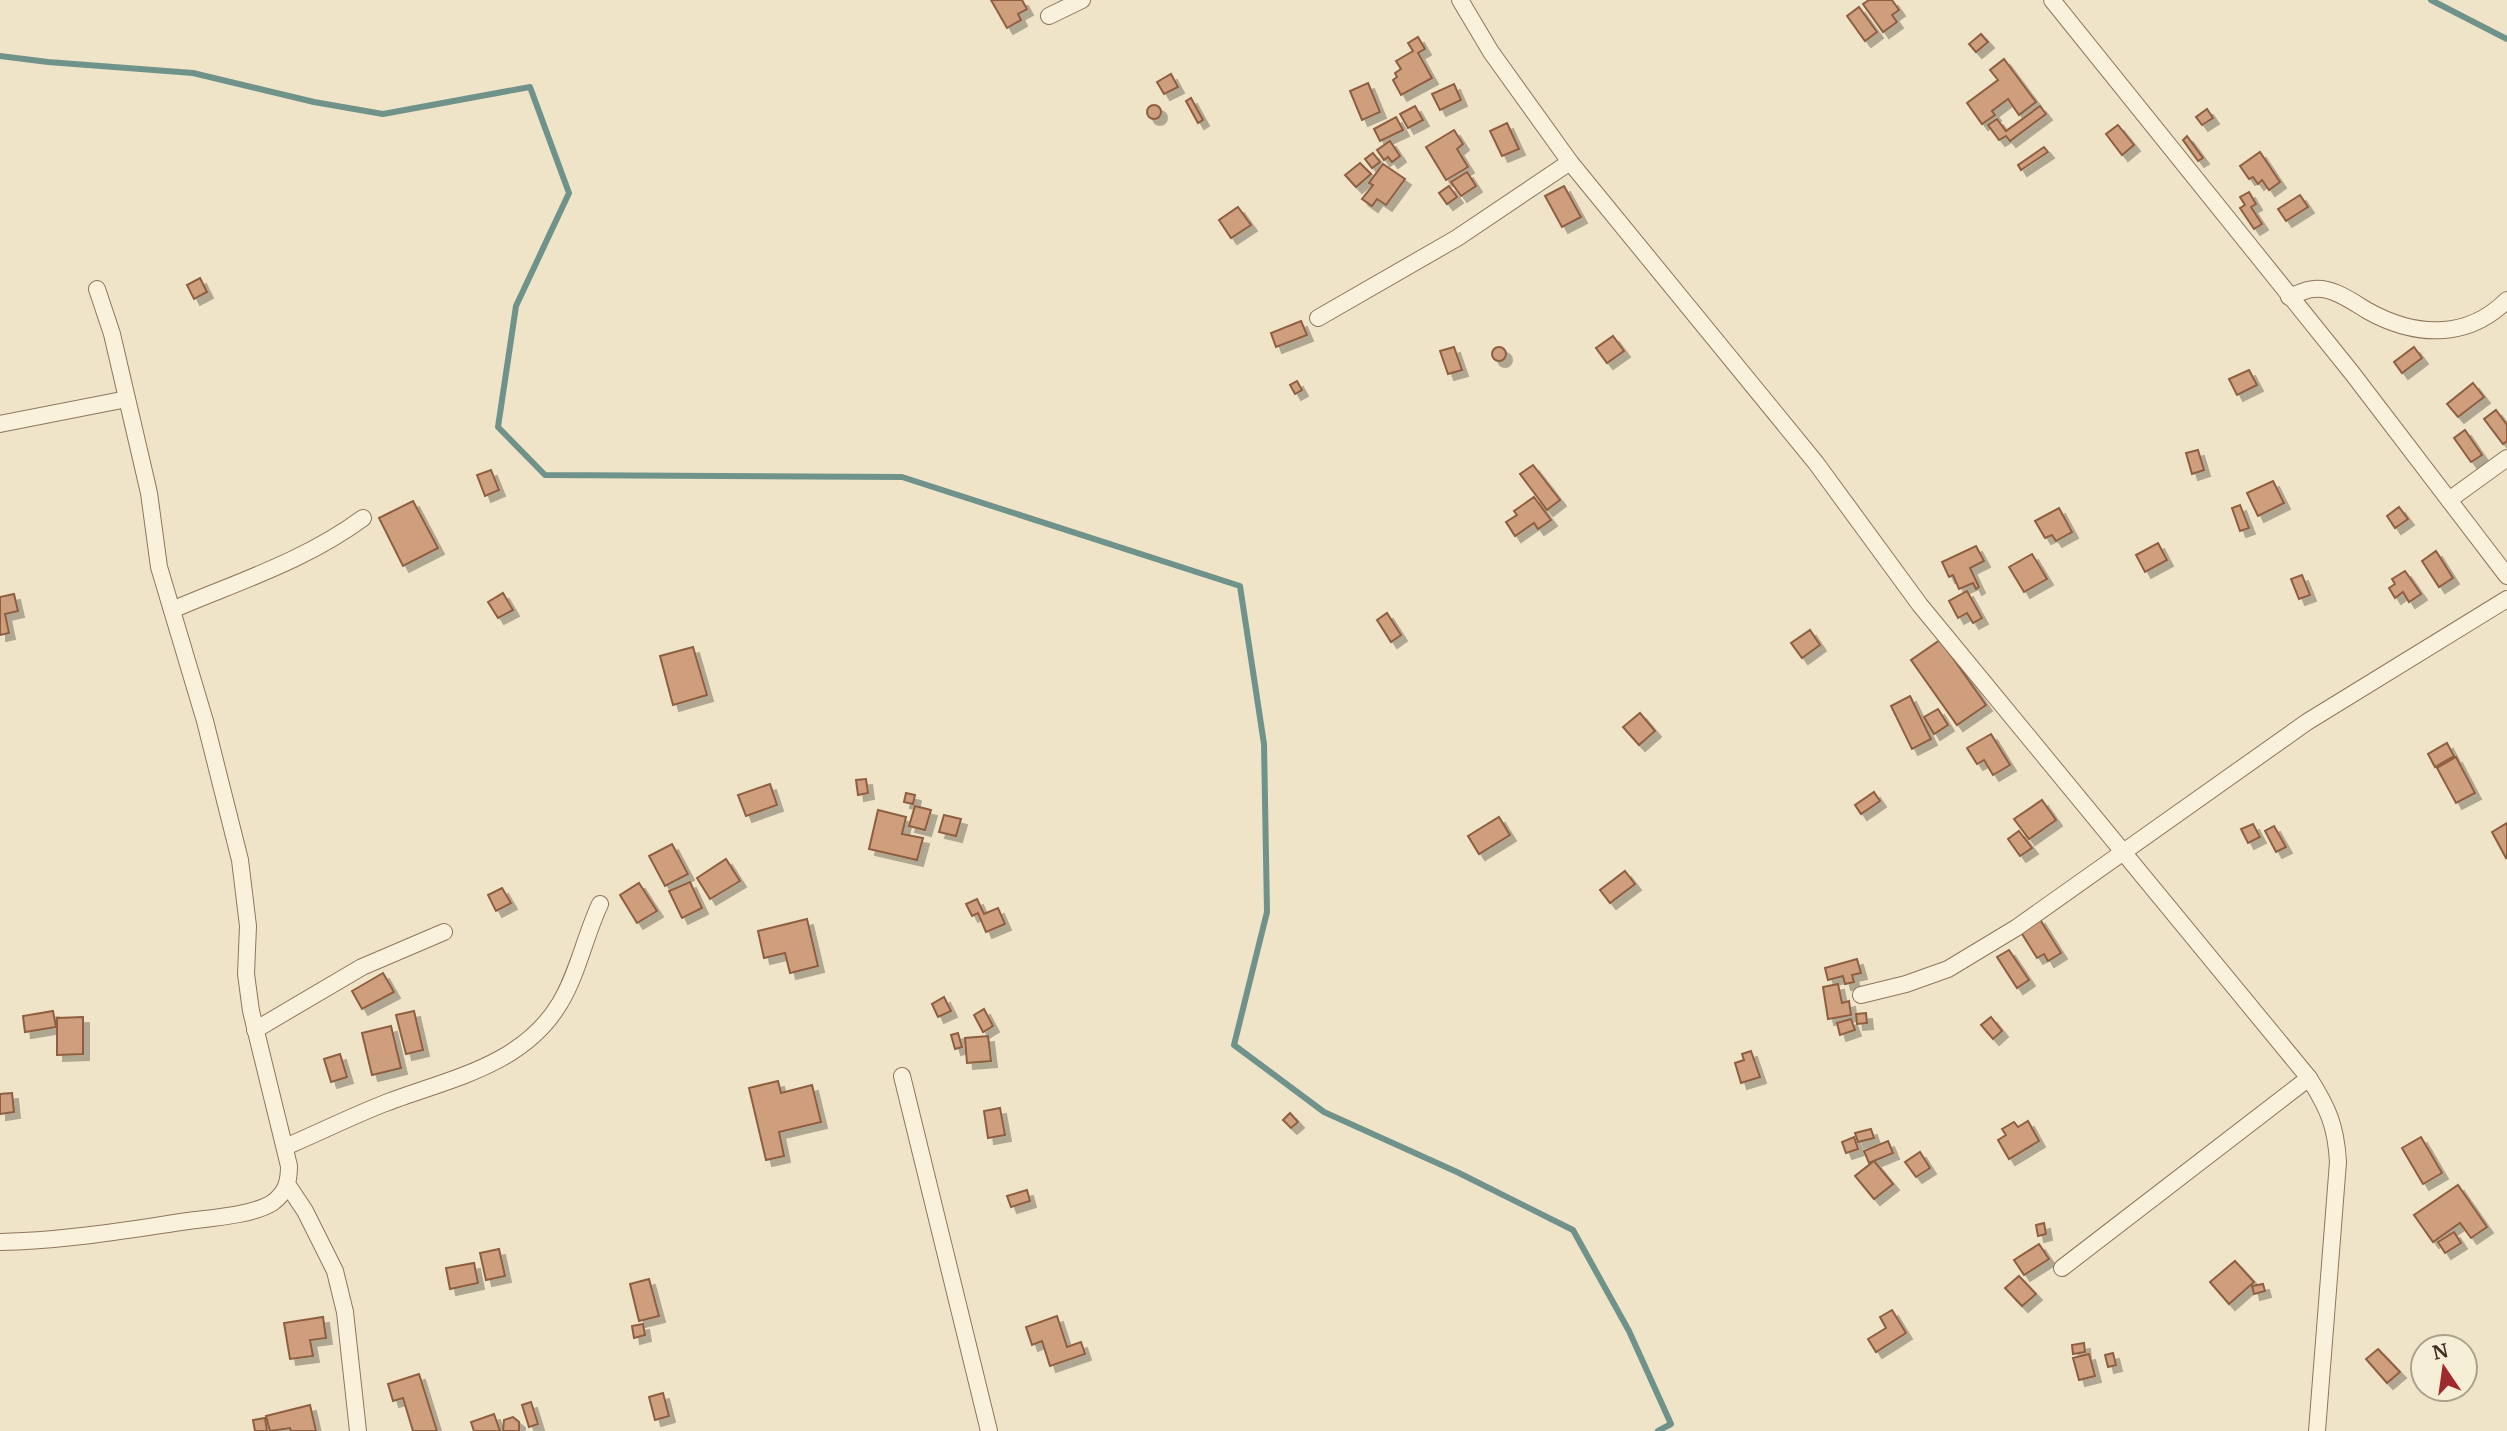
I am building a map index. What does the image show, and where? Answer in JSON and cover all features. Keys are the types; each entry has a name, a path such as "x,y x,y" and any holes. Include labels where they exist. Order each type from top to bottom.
{"street":[{"path":"1049,16 1082,0"},
{"path":"1460,0 1491,52 1570,162 1816,463 1920,606 2309,1078 2326,1104 2337,1140 2337,1162 2317,1431"},
{"path":"2052,0 2352,373 2507,576"},
{"path":"1318,317 1457,238 1570,162"},
{"path":"0,1242 57,1239 213,1218 270,1204 284,1193 289,1166 255,1030 246,974 248,926 240,859 205,721 159,567 149,493 112,334 97,289"},
{"path":"2289,297 2314,289 2331,291 2399,326 2437,331 2461,328 2482,319 2507,300"},
{"path":"0,424 127,399"},
{"path":"2449,500 2507,458"},
{"path":"172,610 303,555 334,539 363,518"},
{"path":"1861,995 1906,984 1948,969 2016,928 2307,722 2507,599"},
{"path":"285,1147 380,1105 475,1072 507,1056 535,1035 564,995 600,904"},
{"path":"255,1030 362,967 444,932"},
{"path":"902,1076 989,1431"},
{"path":"2062,1268 2309,1078"},
{"path":"287,1184 305,1211 335,1272 345,1312 358,1431"}],"building":[{"path":"991,0 1022,0 1027,9 1018,14 1021,20 1007,28"},
{"path":"1869,0 1892,0 1899,10 1892,15 1897,22 1883,32 1863,4"},
{"path":"1859,7 1877,32 1865,41 1847,16"},
{"path":"1981,34 1988,42 1976,52 1969,44"},
{"path":"1418,37 1425,49 1418,53 1432,78 1401,95 1393,80 1397,77 1395,73 1401,69 1396,61 1413,51 1408,43"},
{"path":"2004,59 2036,102 2019,115 2008,99 1992,111 1995,115 1982,124 1967,103 1998,80 1990,70"},
{"path":"1171,74 1178,87 1164,94 1157,82"},
{"path":"1368,83 1380,112 1362,120 1350,91"},
{"path":"1454,84 1461,100 1440,110 1432,94"},
{"path":"1191,98 1203,120 1198,123 1186,101"},
{"path":"1154,105 1159,107 1159,117 1154,119 1149,117 1147,112 1149,107"},
{"path":"1415,106 1423,120 1408,128 1400,114"},
{"path":"2040,106 2046,114 2010,141 2006,136 1999,140 1988,125 1997,119 2006,131"},
{"path":"2207,109 2213,118 2202,125 2196,117"},
{"path":"1396,117 1403,130 1380,141 1374,129"},
{"path":"1507,123 1519,149 1502,156 1490,131"},
{"path":"2118,125 2134,145 2122,155 2106,134"},
{"path":"1454,130 1463,144 1457,149 1468,167 1446,180 1426,147"},
{"path":"2187,136 2203,158 2198,161 2183,140"},
{"path":"1390,141 1400,156 1392,162 1388,157 1384,160 1377,150"},
{"path":"2044,147 2048,152 2021,170 2018,165"},
{"path":"2260,152 2280,182 2269,190 2262,180 2258,184 2253,177 2249,179 2240,166"},
{"path":"1373,153 1380,162 1372,168 1365,159"},
{"path":"1360,163 1371,174 1356,187 1345,175"},
{"path":"1383,164 1405,179 1386,205 1377,199 1372,206 1362,199 1373,185 1369,183"},
{"path":"1467,172 1476,186 1461,196 1451,182"},
{"path":"1449,186 1457,197 1447,204 1439,193"},
{"path":"1564,186 1581,217 1562,227 1545,196"},
{"path":"2249,192 2256,204 2251,207 2262,224 2254,229 2240,208 2245,205 2240,197"},
{"path":"2300,195 2308,207 2286,221 2278,209"},
{"path":"1238,207 1251,225 1231,238 1219,220"},
{"path":"200,278 207,292 194,299 187,285"},
{"path":"1301,321 1307,335 1276,347 1271,333"},
{"path":"1613,336 1624,351 1607,363 1596,348"},
{"path":"1454,347 1462,370 1448,374 1440,351"},
{"path":"1499,347 1504,349 1504,359 1499,361 1494,359 1492,354 1494,349"},
{"path":"2414,347 2422,358 2402,373 2394,362"},
{"path":"2249,370 2257,385 2237,395 2229,379"},
{"path":"1297,381 1302,390 1295,394 1290,385"},
{"path":"2473,383 2484,397 2458,417 2447,404"},
{"path":"2496,410 2507,425 2507,441 2503,444 2484,419"},
{"path":"2465,430 2482,455 2471,462 2454,438"},
{"path":"2198,450 2204,470 2192,474 2186,453"},
{"path":"1533,465 1560,500 1547,510 1520,474"},
{"path":"491,470 499,490 485,496 477,475"},
{"path":"2273,481 2284,503 2258,516 2247,493"},
{"path":"1534,497 1551,520 1538,529 1534,523 1515,536 1506,522 1517,515 1514,511"},
{"path":"413,501 438,548 403,566 379,518"},
{"path":"2240,505 2249,528 2240,531 2232,508"},
{"path":"2399,507 2408,519 2395,528 2387,516"},
{"path":"2059,508 2072,532 2056,541 2052,535 2045,538 2035,521"},
{"path":"2158,543 2167,560 2145,572 2136,555"},
{"path":"1976,546 1984,561 1970,568 1979,587 1976,589 1973,583 1959,589 1953,575 1949,577 1942,562"},
{"path":"2436,551 2453,578 2439,587 2422,561"},
{"path":"2032,554 2047,579 2024,592 2009,567"},
{"path":"2405,571 2421,594 2409,602 2403,592 2395,598 2389,588 2395,584 2392,579"},
{"path":"2302,575 2310,595 2299,599 2291,579"},
{"path":"1967,591 1982,618 1973,623 1967,613 1958,618 1949,601"},
{"path":"503,593 513,610 498,618 488,602"},
{"path":"14,594 18,611 5,614 9,633 0,635 0,597"},
{"path":"1387,613 1401,635 1391,642 1377,620"},
{"path":"1810,630 1820,645 1802,658 1791,643"},
{"path":"1940,640 1986,705 1957,725 1911,660"},
{"path":"693,647 707,695 673,705 660,656"},
{"path":"1910,696 1931,739 1912,749 1891,706"},
{"path":"1938,709 1948,725 1934,734 1924,717"},
{"path":"1640,713 1655,731 1639,745 1623,727"},
{"path":"1991,734 2010,765 1993,775 1984,760 1977,764 1967,748"},
{"path":"2447,743 2454,756 2435,767 2428,754"},
{"path":"2456,757 2475,793 2456,803 2437,768"},
{"path":"866,779 868,793 858,795 856,780"},
{"path":"770,784 777,805 746,816 738,795"},
{"path":"1874,792 1880,801 1861,814 1855,805"},
{"path":"906,793 915,795 913,804 904,802"},
{"path":"2042,800 2056,820 2029,839 2014,819"},
{"path":"915,806 931,810 925,830 909,826"},
{"path":"878,810 906,817 902,834 923,838 917,860 869,849"},
{"path":"944,815 961,819 956,836 939,832"},
{"path":"1499,817 1510,835 1479,854 1468,836"},
{"path":"2507,823 2507,857 2506,858 2492,832"},
{"path":"2253,824 2260,837 2248,843 2241,829"},
{"path":"2274,826 2286,847 2276,852 2265,831"},
{"path":"2019,831 2032,848 2020,856 2008,839"},
{"path":"672,844 688,874 665,886 649,856"},
{"path":"726,859 740,881 710,899 697,878"},
{"path":"1625,871 1635,884 1610,903 1600,890"},
{"path":"690,882 702,908 682,918 669,891"},
{"path":"639,883 657,911 637,923 620,895"},
{"path":"502,888 511,903 496,911 488,895"},
{"path":"977,899 984,914 998,908 1005,924 986,932 978,913 972,916 966,904"},
{"path":"2039,918 2061,953 2048,961 2044,954 2037,958 2019,929"},
{"path":"807,919 818,966 790,973 785,953 764,958 758,931"},
{"path":"2009,950 2029,980 2017,988 1997,957"},
{"path":"1857,959 1861,973 1852,975 1854,982 1845,984 1843,976 1828,980 1825,968"},
{"path":"383,973 394,992 362,1009 352,991"},
{"path":"1838,984 1842,1003 1849,1001 1851,1015 1828,1019 1823,987"},
{"path":"944,997 951,1011 938,1017 932,1004"},
{"path":"984,1009 993,1026 983,1032 974,1015"},
{"path":"53,1011 56,1027 25,1032 23,1016"},
{"path":"414,1011 423,1050 406,1054 396,1015"},
{"path":"1866,1013 1867,1023 1857,1024 1856,1014"},
{"path":"83,1017 83,1054 57,1055 57,1018"},
{"path":"1991,1017 2002,1031 1993,1039 1981,1025"},
{"path":"1851,1019 1855,1030 1840,1035 1837,1023"},
{"path":"391,1026 401,1068 372,1075 362,1033"},
{"path":"958,1033 962,1047 955,1049 951,1035"},
{"path":"988,1036 991,1061 967,1063 965,1038"},
{"path":"1751,1051 1760,1077 1741,1083 1735,1063 1744,1060 1742,1054"},
{"path":"340,1054 347,1077 331,1082 324,1059"},
{"path":"778,1081 781,1093 812,1085 821,1122 779,1132 784,1156 766,1160 749,1088"},
{"path":"12,1093 14,1112 0,1114 0,1094"},
{"path":"1000,1108 1005,1135 988,1138 984,1111"},
{"path":"1290,1113 1298,1122 1291,1128 1283,1120"},
{"path":"2028,1121 2039,1141 2009,1159 1998,1140 2006,1135 2002,1129 2014,1122 2018,1127"},
{"path":"1871,1129 1874,1138 1858,1142 1855,1133"},
{"path":"1854,1137 1858,1149 1846,1153 1842,1142"},
{"path":"2421,1137 2442,1173 2423,1184 2402,1148"},
{"path":"1888,1141 1893,1153 1869,1163 1864,1151"},
{"path":"1920,1152 1930,1168 1916,1177 1905,1162"},
{"path":"1874,1161 1893,1184 1874,1199 1855,1176"},
{"path":"2458,1185 2487,1227 2471,1238 2460,1223 2433,1242 2414,1215"},
{"path":"1027,1190 1030,1201 1011,1207 1007,1196"},
{"path":"2044,1223 2046,1234 2038,1236 2036,1225"},
{"path":"2454,1232 2461,1243 2445,1253 2438,1242"},
{"path":"2039,1244 2049,1259 2024,1275 2014,1260"},
{"path":"499,1249 505,1276 486,1280 480,1253"},
{"path":"2235,1261 2254,1282 2229,1304 2210,1282"},
{"path":"474,1263 478,1283 450,1289 446,1268"},
{"path":"2019,1276 2036,1294 2022,1306 2005,1288"},
{"path":"649,1279 659,1316 639,1321 630,1284"},
{"path":"2263,1284 2265,1291 2254,1294 2252,1286"},
{"path":"1892,1310 1906,1333 1876,1352 1868,1339 1886,1328 1880,1317"},
{"path":"1057,1316 1067,1347 1081,1342 1085,1354 1050,1366 1042,1341 1032,1345 1026,1327"},
{"path":"323,1317 326,1338 310,1340 313,1356 290,1359 284,1323"},
{"path":"643,1324 645,1335 634,1338 632,1326"},
{"path":"2084,1343 2085,1352 2073,1354 2072,1345"},
{"path":"2378,1349 2400,1372 2387,1383 2366,1359"},
{"path":"2113,1353 2116,1365 2108,1367 2105,1355"},
{"path":"2089,1354 2095,1376 2079,1380 2073,1358"},
{"path":"419,1374 437,1431 413,1431 403,1398 393,1401 388,1384"},
{"path":"663,1393 669,1416 655,1420 649,1397"},
{"path":"531,1402 538,1424 529,1427 522,1405"},
{"path":"310,1405 316,1431 291,1431 290,1428 270,1431 266,1416"},
{"path":"494,1414 500,1431 474,1431 471,1422"},
{"path":"513,1417 519,1422 519,1431 503,1431 504,1420"},
{"path":"265,1418 267,1431 255,1431 253,1420"}],"waterway":[{"path":"2431,0 2507,39"},
{"path":"0,56 193,73 314,102 383,114 530,87 569,193 516,306 498,427 545,475 902,477 1240,586 1264,744 1267,912 1234,1045 1324,1112 1457,1172 1573,1230 1629,1331 1671,1424 1658,1431"}]}
